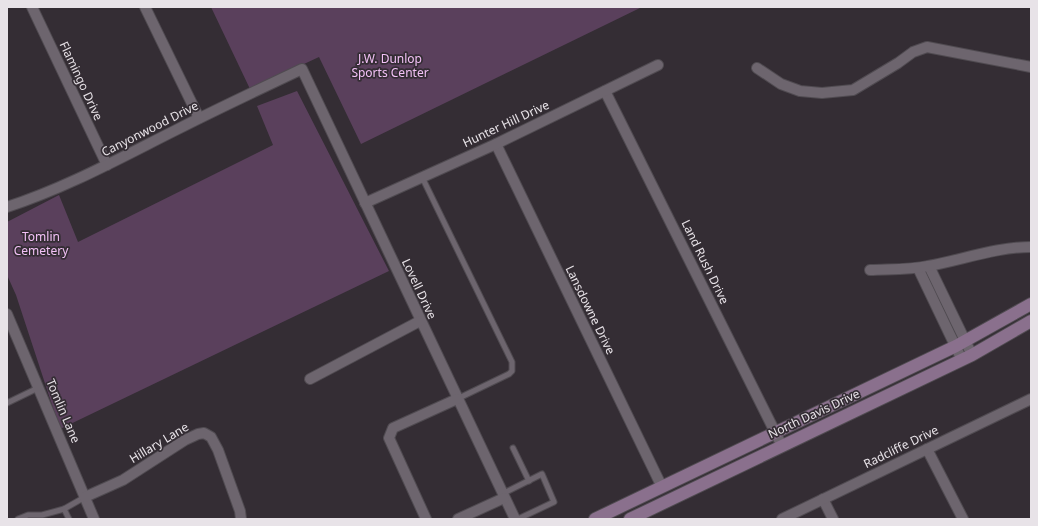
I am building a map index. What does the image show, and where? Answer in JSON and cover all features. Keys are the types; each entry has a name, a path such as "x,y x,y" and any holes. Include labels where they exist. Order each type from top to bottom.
{"street":[{"name":"Flamingo Drive","path":"32,7 107,165"},
{"path":"146,7 199,118"},
{"path":"757,68 781,84 800,91 822,93 853,90 898,63 913,52 927,47 1031,67"},
{"name":"Hunter Hill Drive","path":"365,204 496,144 658,65"},
{"name":"Canyonwood Drive","path":"8,203 49,192 302,69"},
{"name":"Lovell Drive","path":"302,69 420,322 515,519"},
{"name":"Land Rush Drive","path":"605,91 782,446"},
{"name":"Lansdowne Drive","path":"496,144 662,487"},
{"path":"870,270 918,268 986,253 1020,247 1031,247"},
{"path":"929,266 967,357"},
{"path":"918,268 961,344"},
{"name":"North Davis Drive","path":"595,519 961,344 1031,304"},
{"name":"Tomlin Lane","path":"7,314 94,519"},
{"name":"North Davis Drive","path":"630,519 967,357 1031,321"},
{"path":"310,379 420,322"},
{"path":"426,519 389,438 393,428 457,399"},
{"name":"Radcliffe Drive","path":"782,519 1031,399"},
{"name":"Hillary Lane","path":"85,497 123,480 185,440 204,433 211,437 218,450 240,511 241,519"},
{"path":"927,449 963,519"},
{"path":"458,519 503,496"},
{"path":"823,499 833,519"}],"lane":[{"path":"422,178 512,362 512,371 509,374 457,399"},
{"path":"7,403 38,388"},
{"path":"513,448 529,481"},
{"path":"503,496 542,474 554,502 518,519"},
{"path":"18,519 28,515 42,515 64,509 85,497"},
{"path":"64,509 68,519"}],"green space":[{"name":"J.W. Dunlop Sports Center","path":"211,7 642,7 361,144 319,57 250,89"},
{"name":"Tomlin Cemetery","path":"297,91 389,271 60,429 16,295 7,275 7,222 59,195 78,242 273,145 257,106"}]}
